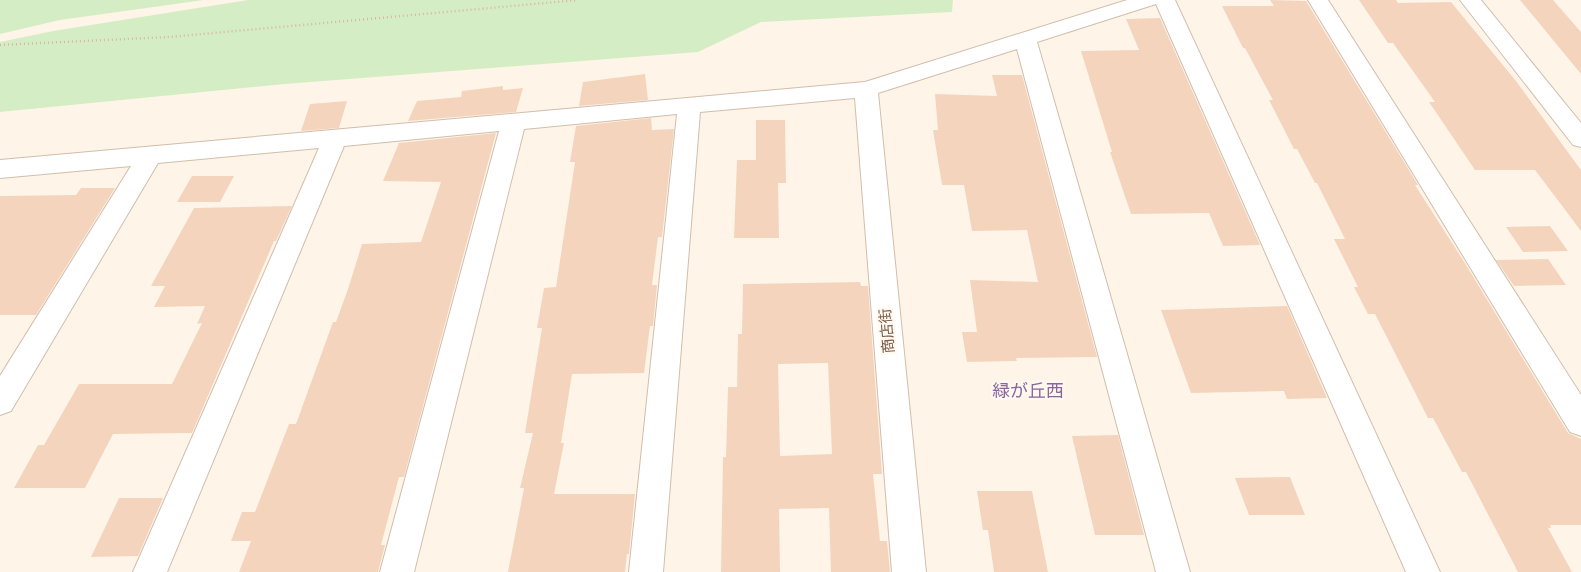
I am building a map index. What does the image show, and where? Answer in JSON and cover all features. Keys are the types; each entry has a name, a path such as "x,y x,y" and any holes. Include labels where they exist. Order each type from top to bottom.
{"street":[{"path":"0,169 866,89 1149,0"},
{"path":"1166,0 1423,572"},
{"path":"1318,0 1581,422"},
{"path":"1470,0 1581,139"},
{"path":"1026,40 1172,572"},
{"name":"商店街","path":"866,89 909,572"},
{"path":"646,572 689,106"},
{"path":"397,572 514,121"},
{"path":"150,572 336,137"},
{"path":"0,402 151,154"}],"path":[{"path":"0,45 169,37 578,0"}],"green space":[{"path":"0,0 204,0 60,20 0,34"},
{"path":"248,0 953,0 952,12 761,22 698,52 285,84 0,112 0,42 53,31"}],"building":[{"path":"1270,0 1306,1 1418,185 1415,185 1568,433 1581,439 1581,525 1550,525 1551,528 1548,528 1572,572 1518,572 1466,472 1462,472 1433,418 1428,418 1375,314 1368,314 1354,287 1358,287 1334,239 1345,239 1317,183 1315,183 1297,149 1294,149 1269,100 1273,100 1245,48 1243,48 1222,6 1274,6"},
{"path":"1359,0 1396,0 1398,3 1451,2 1516,81 1581,170 1581,231 1535,170 1475,170 1429,102 1435,102 1393,43 1388,43"},
{"path":"1520,0 1553,0 1581,32 1581,74"},
{"path":"1160,18 1260,245 1223,246 1209,213 1131,214 1110,152 1112,152 1081,51 1139,50 1126,19"},
{"path":"645,74 648,100 579,106 583,82"},
{"path":"992,75 1022,75 1097,357 1016,358 1017,361 967,362 962,332 977,332 970,280 1038,282 1027,230 972,231 964,185 942,185 933,130 938,130 935,94 997,96"},
{"path":"503,86 503,90 523,88 516,112 408,121 417,101 461,97 462,91"},
{"path":"347,101 339,128 301,131 310,104"},
{"path":"651,118 652,130 674,129 662,237 658,237 652,285 657,285 653,326 650,326 644,373 572,374 561,443 564,443 554,494 635,494 629,554 627,554 625,572 508,572 524,488 520,488 533,433 525,433 542,328 537,328 544,288 556,287 575,162 570,162 576,126"},
{"path":"756,120 785,120 786,183 778,183 779,238 734,238 737,160 756,160"},
{"path":"496,133 404,477 399,477 381,545 385,545 378,572 239,572 251,541 231,541 242,512 255,512 289,424 296,424 333,322 336,322 362,244 421,242 441,182 383,181 399,143"},
{"path":"192,176 234,176 220,202 177,202"},
{"path":"81,188 115,188 36,315 0,315 0,196 76,195"},
{"path":"292,206 276,241 274,241 192,433 113,434 85,488 14,488 38,445 44,445 79,384 172,384 202,323 197,324 205,306 154,307 165,286 151,286 194,208"},
{"path":"1550,226 1568,251 1523,252 1506,227"},
{"path":"1548,259 1566,285 1514,286 1496,260"},
{"path":"860,282 861,286 868,286 882,474 873,474 880,541 887,541 890,572 831,572 829,508 779,509 780,572 721,572 723,457 726,457 728,387 737,387 738,334 742,334 743,284","holes":["828,363 832,454 780,456 778,364"]},
{"path":"1287,306 1327,398 1287,399 1284,391 1191,393 1161,310"},
{"path":"1118,435 1144,535 1095,535 1072,436"},
{"path":"1290,477 1305,515 1249,515 1235,478"},
{"path":"977,491 1032,491 1048,572 994,572 988,530 983,530"},
{"path":"119,498 163,498 138,556 91,557"}],"district":[{"name":"緑が丘西","path":"1028,391"}]}
